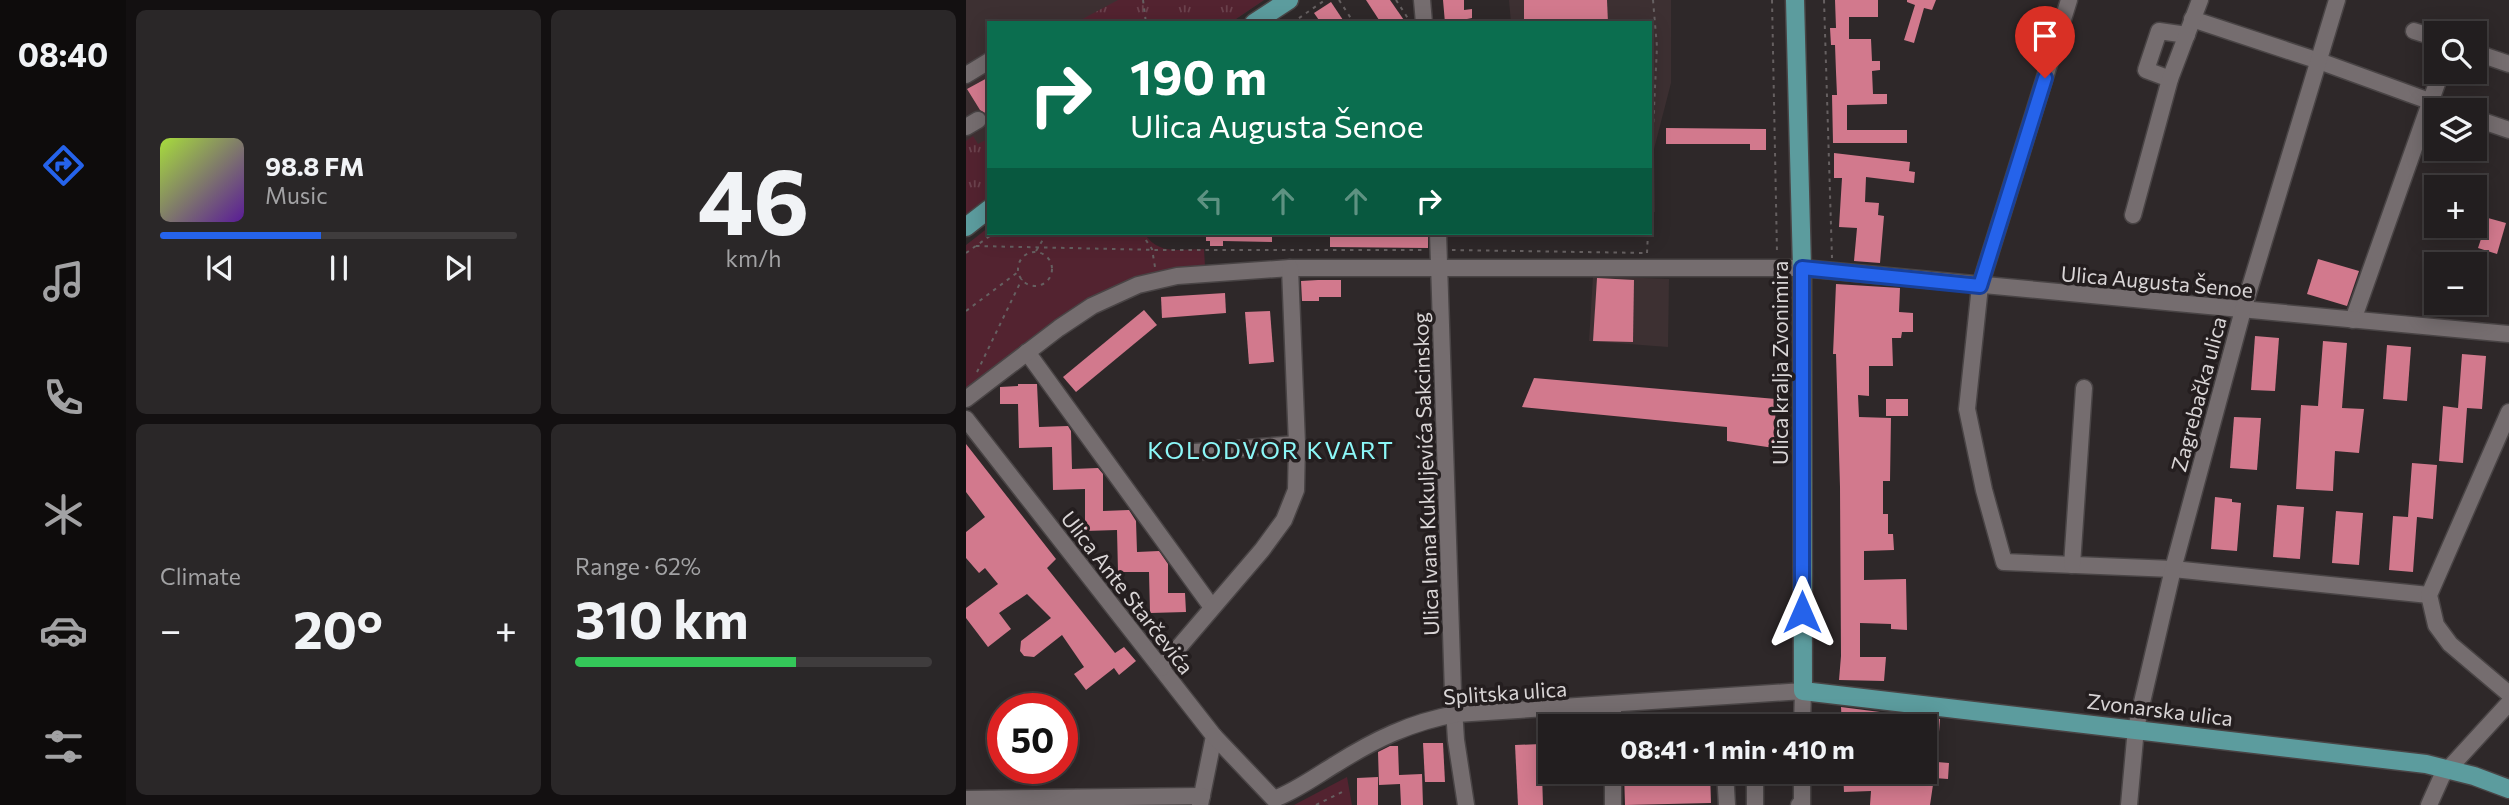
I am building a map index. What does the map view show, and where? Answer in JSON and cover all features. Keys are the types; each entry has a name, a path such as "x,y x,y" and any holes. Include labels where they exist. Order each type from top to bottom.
{"main road":[{"path":"1257,21 1289,0"},
{"name":"Ulica kralja Zvonimira","path":"1795,0 1802,268 1803,691"},
{"path":"966,228 987,211"},
{"name":"Zvonarska ulica","path":"1803,691 2426,764 2448,768 2509,789"}],"street":[{"path":"1422,0 1424,21"},
{"path":"2070,0 1980,286 1967,409 1984,490 2004,562 2173,569 2429,595"},
{"path":"2133,215 2170,79 2200,0"},
{"name":"Zagrebačka ulica","path":"2129,805 2136,728 2173,569 2243,310 2336,0"},
{"path":"2192,19 2424,99"},
{"path":"2170,79 2146,70 2159,31 2187,35"},
{"path":"2414,31 2424,34"},
{"path":"2487,56 2509,64"},
{"path":"966,75 987,62"},
{"path":"2353,320 2424,122"},
{"path":"2487,123 2509,131"},
{"name":"Ulica Ivana Kukuljevića Sakcinskog","path":"1438,235 1453,693 1456,740 1466,805"},
{"name":"Ulica Augusta Šenoe","path":"966,399 1092,306 1138,285 1158,279 1211,272 1290,268 1440,268 1648,261 1802,268 2509,334"},
{"path":"1161,668 1262,550 1284,520 1296,490 1297,444 1290,268"},
{"path":"1027,352 1212,606"},
{"path":"2072,565 2084,388"},
{"path":"2509,412 2429,595 2436,625 2450,644 2509,694"},
{"name":"Ulica Ante Starčevića","path":"966,419 1214,736"},
{"path":"1195,452 1297,444"},
{"name":"Splitska ulica","path":"1214,736 1276,802 1341,761 1404,727 1456,714 1803,691"},
{"name":"Ulica kralja Zvonimira","path":"1802,714 1803,691"},
{"path":"2429,805 2436,784 2448,768 2509,703"},
{"path":"1613,705 1613,714"},
{"path":"966,799 1201,800 1214,736"},
{"path":"1613,784 1613,805"},
{"path":"1726,784 1727,805"},
{"path":"1755,784 1755,805"},
{"path":"1800,805 1801,784"}],"path":[{"path":"1143,0 1146,21"},
{"path":"1295,21 1325,0"},
{"path":"1339,0 1353,21"},
{"path":"1396,0 1410,21"},
{"path":"1652,149 1657,47 1653,0"},
{"path":"1772,0 1778,268"},
{"path":"1824,0 1832,271"},
{"path":"966,253 991,235"},
{"path":"1035,252 1046,235"},
{"path":"1142,235 1152,249 1158,279"},
{"path":"975,246 1439,250 1648,261 1648,235"},
{"path":"966,311 1018,272 1022,257 1035,252 1049,258 1053,269 1048,280 1038,286 1032,286 1022,279 1018,272"},
{"path":"976,375 1022,279"},
{"path":"1316,805 1346,790"}],"shaded area":[{"path":"966,0 1264,0 1233,21 987,21 987,198 966,214"},
{"path":"1509,0 1671,0 1671,83 1654,149 1655,212 1652,212 1652,21 1511,21"},
{"path":"1593,276 1669,279 1668,347 1589,341"}],"green space":[{"path":"1118,0 1264,0 1233,21 1079,21"},
{"path":"973,136 978,144 987,139 987,198 966,214 966,141"},
{"path":"987,229 987,235 1146,235 1156,245 1171,250 1204,249 1205,266 1169,271 1136,280 1106,293 1049,327 966,390 966,245"},
{"path":"1347,777 1352,805 1294,805"}],"building":[{"path":"1366,0 1390,0 1405,21 1380,21"},
{"path":"1443,0 1464,0 1464,10 1472,9 1472,18 1467,21 1445,21"},
{"path":"1524,0 1607,0 1608,21 1524,21"},
{"path":"1835,0 1878,0 1878,17 1849,17 1849,39 1871,39 1872,61 1880,61 1880,70 1872,71 1873,94 1887,94 1887,104 1847,105 1847,130 1907,130 1907,143 1833,143 1832,95 1837,95 1835,45 1831,45 1830,28 1836,28"},
{"path":"1907,0 1936,0 1932,10 1924,8 1914,43 1904,40 1915,5"},
{"path":"1331,2 1344,21 1320,21 1314,13"},
{"path":"987,78 987,114 980,110 967,89"},
{"path":"1666,128 1766,129 1766,150 1750,150 1750,144 1666,144"},
{"path":"1834,153 1910,162 1909,171 1915,172 1914,183 1866,177 1865,202 1879,203 1878,215 1884,216 1880,263 1854,261 1857,228 1839,227 1842,178 1834,178"},
{"path":"2488,218 2506,223 2497,254 2478,248 2481,238 2487,238"},
{"path":"1206,235 1272,235 1272,242 1223,241 1223,246 1210,246 1210,241 1206,241"},
{"path":"1330,235 1428,235 1428,248 1330,247"},
{"path":"2318,259 2359,271 2347,306 2307,294"},
{"path":"1597,278 1634,280 1633,342 1593,341"},
{"path":"1341,280 1341,297 1319,297 1319,301 1302,301 1301,281"},
{"path":"1836,284 1900,288 1899,312 1913,313 1913,332 1902,332 1901,338 1892,338 1893,366 1869,366 1869,396 1858,395 1859,417 1891,418 1890,481 1883,481 1883,514 1888,514 1888,534 1893,534 1894,550 1864,551 1864,580 1906,579 1907,630 1891,629 1891,624 1860,623 1860,657 1886,657 1884,681 1839,680 1840,487 1836,354 1833,354"},
{"path":"1225,293 1226,313 1162,318 1161,297"},
{"path":"1144,310 1157,325 1076,392 1063,377"},
{"path":"1270,311 1274,362 1249,364 1245,312"},
{"path":"2255,336 2279,338 2275,391 2251,390"},
{"path":"2323,341 2347,343 2342,408 2364,409 2359,453 2335,451 2333,491 2296,489 2301,405 2318,406"},
{"path":"2387,345 2411,347 2407,401 2383,399"},
{"path":"2462,354 2486,356 2482,409 2467,408 2463,463 2439,461 2443,406 2458,408"},
{"path":"1534,378 1776,399 1774,448 1727,441 1727,427 1522,407"},
{"path":"1037,384 1039,427 1068,426 1071,431 1072,469 1098,468 1103,474 1103,511 1129,510 1136,521 1137,552 1159,551 1168,564 1168,593 1185,593 1186,612 1150,613 1149,572 1118,572 1117,530 1085,531 1085,489 1053,490 1052,447 1019,448 1018,404 1000,404 1000,387"},
{"path":"1886,399 1908,399 1908,416 1886,416"},
{"path":"2234,417 2261,418 2257,470 2230,468"},
{"path":"966,444 1056,559 1047,568 1115,653 1124,647 1136,661 1119,675 1114,668 1086,690 1074,674 1084,667 1062,635 1034,657 1024,656 1020,651 1021,641 1051,618 1027,594 999,613 1011,629 988,647 966,618 966,608 998,584 985,568 979,573 966,558 966,532 985,517 966,492"},
{"path":"2412,463 2437,465 2433,519 2417,517 2413,572 2389,570 2393,516 2408,517"},
{"path":"2215,497 2241,503 2237,551 2211,549"},
{"path":"2277,505 2304,507 2300,559 2273,557"},
{"path":"2336,511 2363,513 2359,565 2332,563"},
{"path":"1841,707 1880,712 1880,714 1841,714"},
{"path":"1937,719 1940,719 1937,732"},
{"path":"1423,743 1443,743 1445,782 1425,782"},
{"path":"1538,744 1538,784 1542,784 1543,805 1518,805 1515,745"},
{"path":"1390,746 1398,746 1399,775 1422,774 1423,805 1401,805 1400,784 1379,785 1378,752"},
{"path":"1937,762 1949,763 1948,779 1937,778"},
{"path":"1378,777 1378,805 1357,805 1357,778"},
{"path":"1624,784 1710,784 1711,803 1625,805"},
{"path":"1844,784 1933,784 1930,805 1870,805 1871,791 1844,792"}],"district":[{"name":"KOLODVOR KVART","path":"1271,449"}],"route":[{"path":"1802,612 1802,268 1980,286 2045,78"}]}
